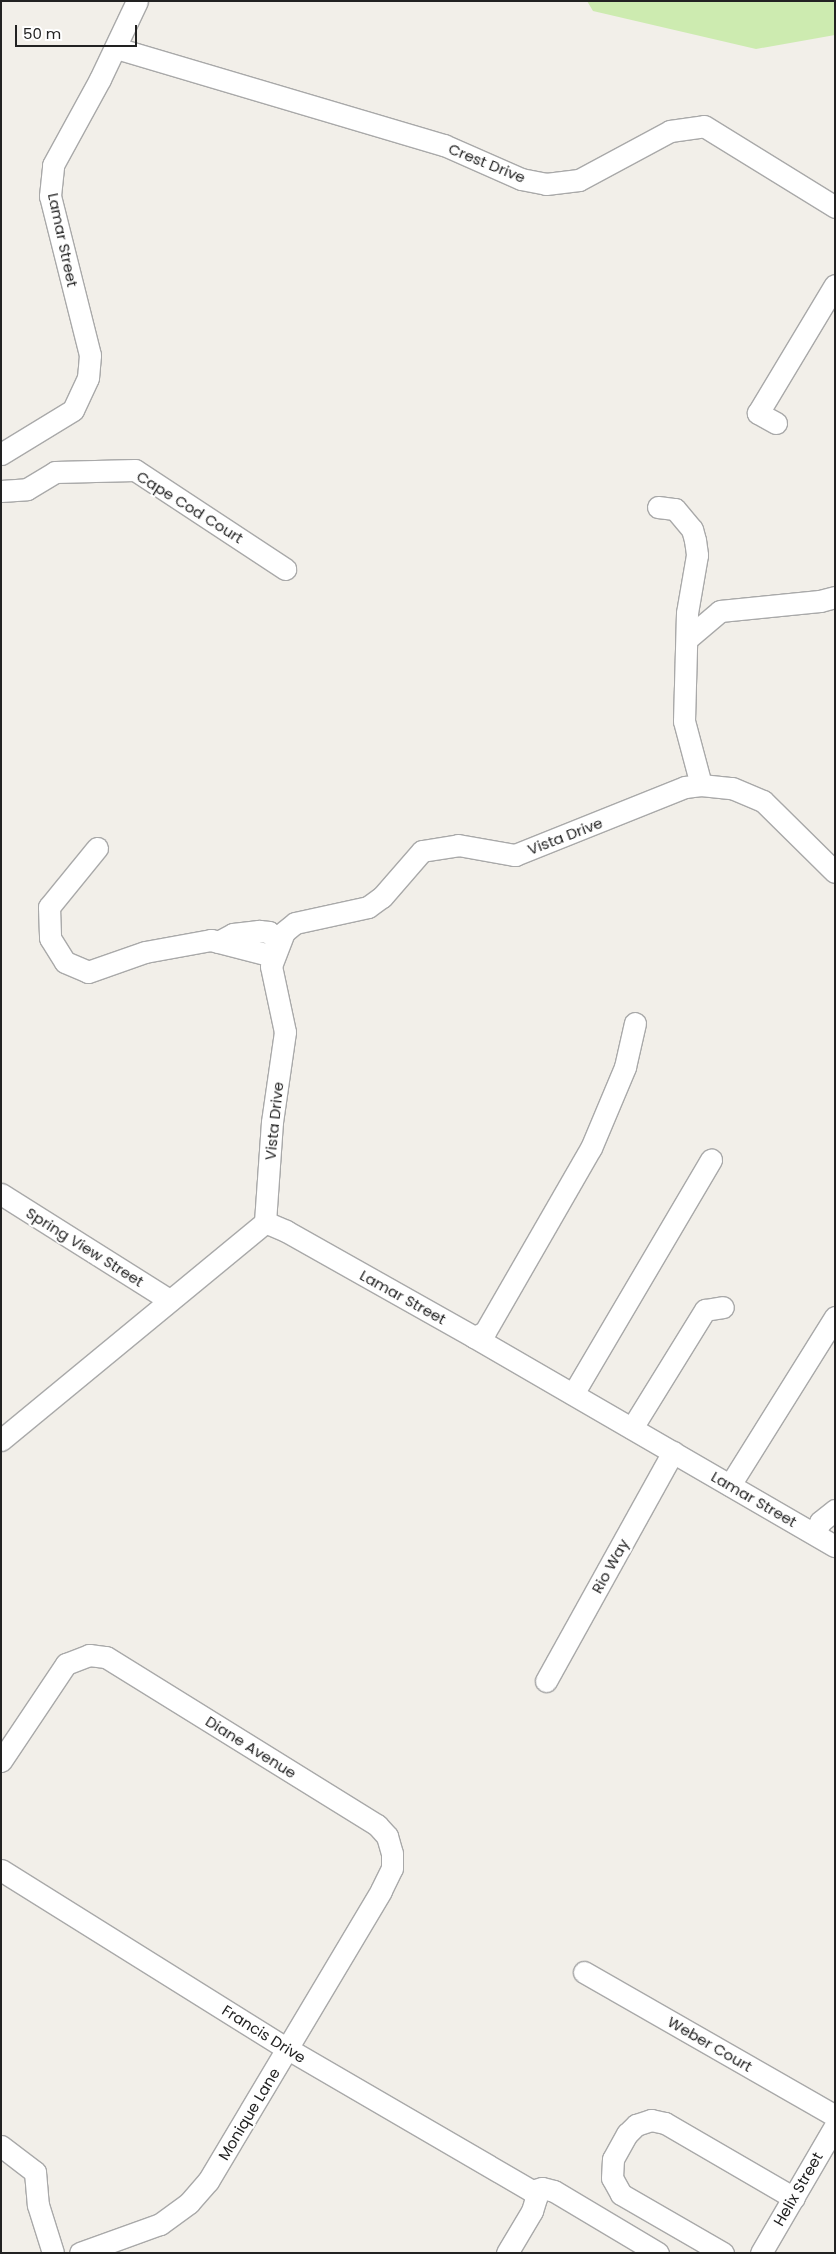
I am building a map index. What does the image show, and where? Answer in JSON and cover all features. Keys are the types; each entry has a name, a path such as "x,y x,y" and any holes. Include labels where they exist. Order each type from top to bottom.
{"street":[{"name":"Lamar Street","path":"1,454 73,410 88,378 90,355 50,196 53,164 116,48 137,1"},
{"name":"Crest Drive","path":"116,48 444,145 521,179 546,184 579,180 670,131 704,126 835,207"},
{"path":"776,423 758,413 835,285"},
{"name":"Cape Cod Court","path":"1,491 27,489 55,472 135,470 285,569"},
{"path":"658,507 675,509 692,529 695,540 697,555 687,613 684,721 701,785"},
{"path":"687,639 720,611 820,601 835,597"},
{"name":"Vista Drive","path":"265,1222 272,1122 285,1032 272,977 276,949 284,932 295,923 368,907 382,897 422,851 458,845 515,855 685,787 701,785 732,788 763,801 835,872"},
{"path":"97,848 48,907 50,938 65,962 88,972 145,952 192,941 218,942 233,934 259,931 268,932 276,949"},
{"path":"474,1337 485,1332 591,1148 625,1066 635,1023"},
{"path":"574,1394 711,1160"},
{"name":"Spring View Street","path":"1,1194 169,1300"},
{"name":"Lamar Street","path":"265,1222 286,1231 474,1337 835,1546"},
{"path":"1,1440 265,1222"},
{"path":"632,1428 705,1310 723,1307"},
{"path":"730,1485 835,1317"},
{"name":"Rio Way","path":"546,1681 673,1452"},
{"path":"815,1534 820,1522 835,1510"},
{"name":"Diane Avenue","path":"1,1761 60,1670 81,1656 106,1657 377,1825 387,1836 392,1853 392,1868 381,1891"},
{"name":"Francis Drive","path":"1,1870 288,2049 532,2191"},
{"name":"Monique Lane","path":"80,2253 152,2228 188,2204 208,2180 381,1891"},
{"name":"Weber Court","path":"584,1972 835,2116"},
{"path":"723,2253 621,2194 612,2178 613,2159 627,2134 636,2125 651,2120 665,2123 794,2198"},
{"name":"Helix Street","path":"761,2253 835,2126"},
{"path":"1,2146 35,2172 38,2205 53,2253"},
{"path":"507,2253 532,2211 536,2198 532,2191 542,2188 554,2192 658,2253"}],"green space":[{"path":"587,1 835,1 835,35 756,49 593,11"}]}
